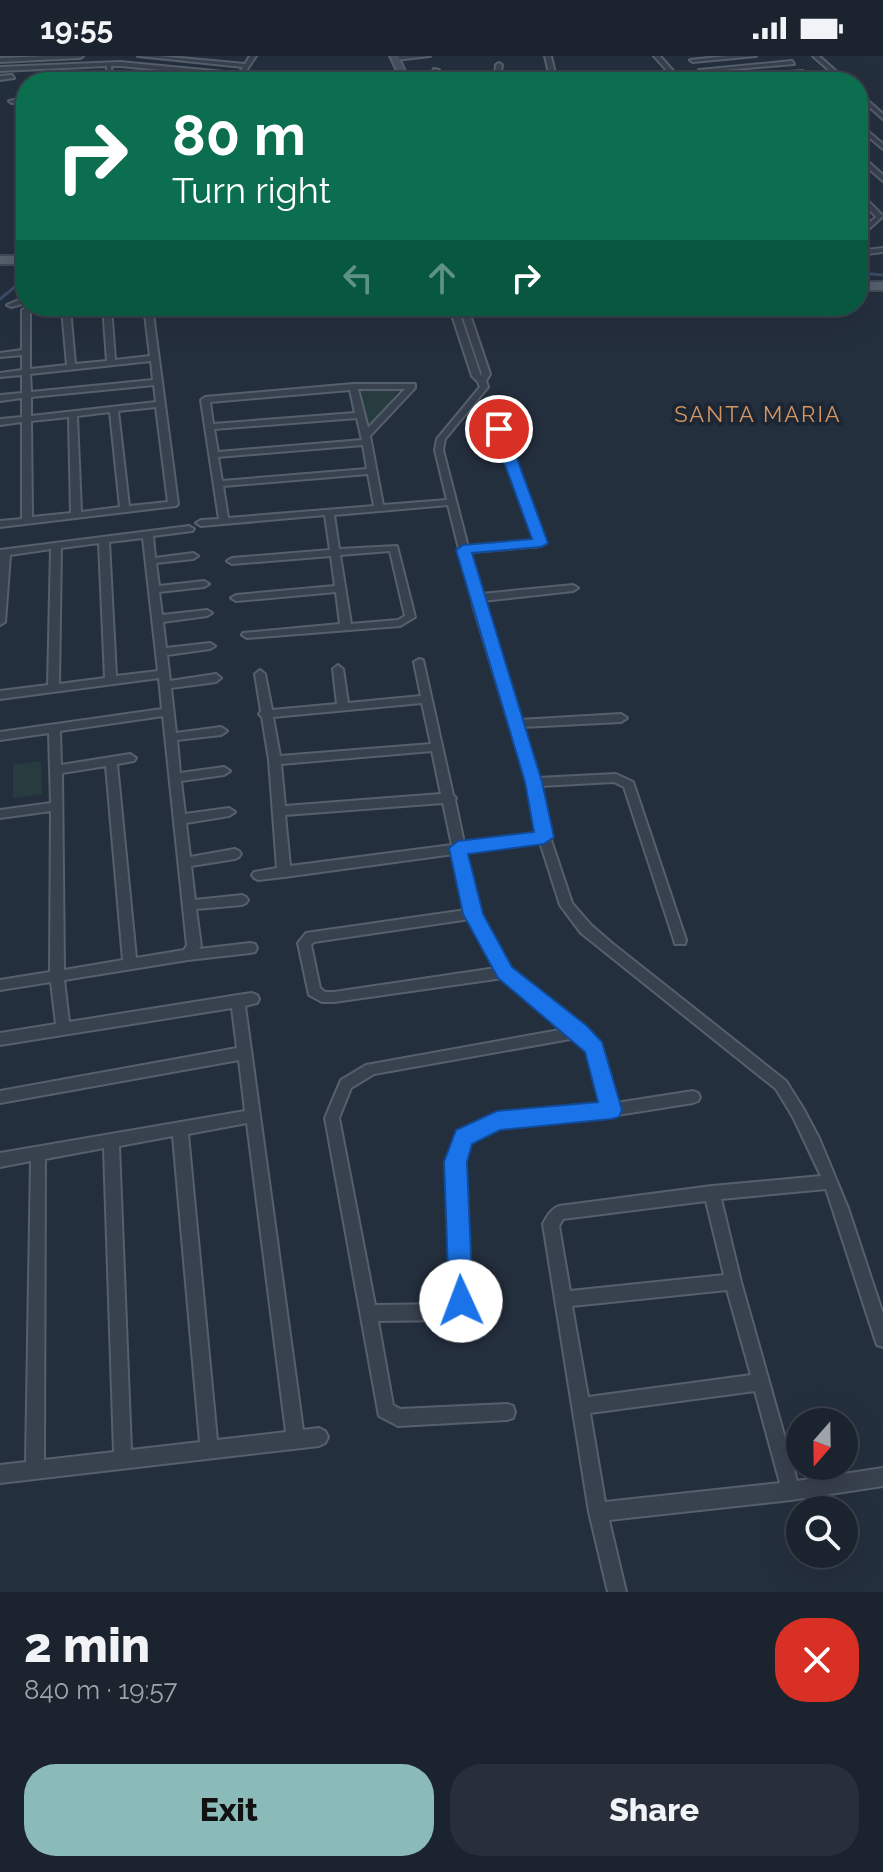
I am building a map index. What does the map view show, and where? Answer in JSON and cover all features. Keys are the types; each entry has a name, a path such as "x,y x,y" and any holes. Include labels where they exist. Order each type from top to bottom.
{"street":[{"path":"57,66 60,56"},
{"path":"0,60 80,56"},
{"path":"111,72 112,65 121,56"},
{"path":"143,56 247,66"},
{"path":"206,63 211,56"},
{"path":"227,65 233,56"},
{"path":"243,72 253,56"},
{"path":"394,57 427,56"},
{"path":"657,56 671,72"},
{"path":"691,58 753,56"},
{"path":"786,56 802,72"},
{"path":"816,56 834,72"},
{"path":"157,67 166,57"},
{"path":"691,58 702,70 792,63"},
{"path":"0,69 112,65 199,72"},
{"path":"498,72 499,65"},
{"path":"1,80 12,77"},
{"path":"12,101 16,101"},
{"path":"868,103 883,117"},
{"path":"868,165 883,179"},
{"path":"868,203 880,214 870,227 880,230"},
{"path":"11,305 16,303"},
{"path":"26,316 27,521"},
{"path":"68,316 71,367"},
{"path":"108,316 111,363"},
{"path":"0,524 173,504 149,316"},
{"path":"456,316 476,376 482,381"},
{"path":"466,316 486,374 482,381 482,393 439,445 463,550 533,782 544,837 566,905 586,929 781,1085 800,1111 829,1182 883,1339"},
{"path":"0,355 26,352"},
{"path":"0,375 154,358"},
{"path":"0,398 156,382"},
{"path":"214,455 366,439 412,386 353,387 205,400 224,521"},
{"path":"353,387 379,508"},
{"path":"0,422 159,404"},
{"path":"114,410 125,510"},
{"path":"73,414 76,515"},
{"path":"209,427 358,415"},
{"path":"499,429 541,543"},
{"path":"218,484 370,471"},
{"path":"201,523 452,502"},
{"path":"329,512 346,627"},
{"path":"0,622 3,552 189,529"},
{"path":"148,535 186,862 194,946 188,955"},
{"path":"104,540 111,681"},
{"path":"463,550 554,542"},
{"path":"53,688 56,546"},
{"path":"232,561 394,548 410,617 400,623 247,635"},
{"path":"152,561 193,556"},
{"path":"154,590 204,584"},
{"path":"477,598 573,588"},
{"path":"236,598 340,589"},
{"path":"157,619 207,613"},
{"path":"160,652 210,646"},
{"path":"419,662 473,914 505,972 595,1048 611,1110"},
{"path":"338,669 343,707"},
{"path":"260,674 275,760 284,872"},
{"path":"0,695 111,681 216,678"},
{"path":"265,714 426,699"},
{"path":"0,736 168,712"},
{"path":"516,724 621,718"},
{"path":"54,729 57,977 63,1028"},
{"path":"173,737 221,731"},
{"path":"275,760 438,747"},
{"path":"56,770 130,758"},
{"path":"111,761 130,965"},
{"path":"177,778 224,771"},
{"path":"533,782 616,778 629,785 680,940"},
{"path":"278,811 450,798"},
{"path":"0,814 57,806"},
{"path":"181,819 229,812"},
{"path":"258,875 544,837"},
{"path":"186,862 235,854"},
{"path":"190,905 242,900"},
{"path":"473,914 311,937 304,943 314,991 322,997 334,997 505,972"},
{"path":"0,985 250,948"},
{"path":"0,1039 245,1000 245,1053 296,1440"},
{"path":"507,1412 398,1418 385,1410 332,1118 346,1084 371,1069 579,1032"},
{"path":"0,1097 245,1053"},
{"path":"369,1313 449,1312 457,1308 461,1301 455,1162 463,1137 497,1121 611,1110 693,1097"},
{"path":"0,1160 253,1116"},
{"path":"180,1129 209,1450"},
{"path":"111,1141 123,1460"},
{"path":"35,1470 38,1153"},
{"path":"617,1592 598,1512 551,1224 559,1213 712,1193 829,1182"},
{"path":"712,1193 733,1282 791,1491"},
{"path":"564,1299 733,1282"},
{"path":"580,1406 761,1382"},
{"path":"0,1474 319,1437"},
{"path":"598,1512 791,1491 883,1477"}],"green space":[{"path":"401,387 368,430 358,389"},
{"path":"41,761 42,794 13,798 13,765"}],"waterway":[{"path":"868,274 883,275"},
{"path":"0,299 16,286"}],"district":[{"name":"SANTA MARIA","path":"758,414"}],"route":[{"path":"461,1301 455,1162 463,1137 497,1121 611,1110 595,1048 505,972 473,914 458,848 544,837 533,782 463,550 541,543 499,429"}]}
